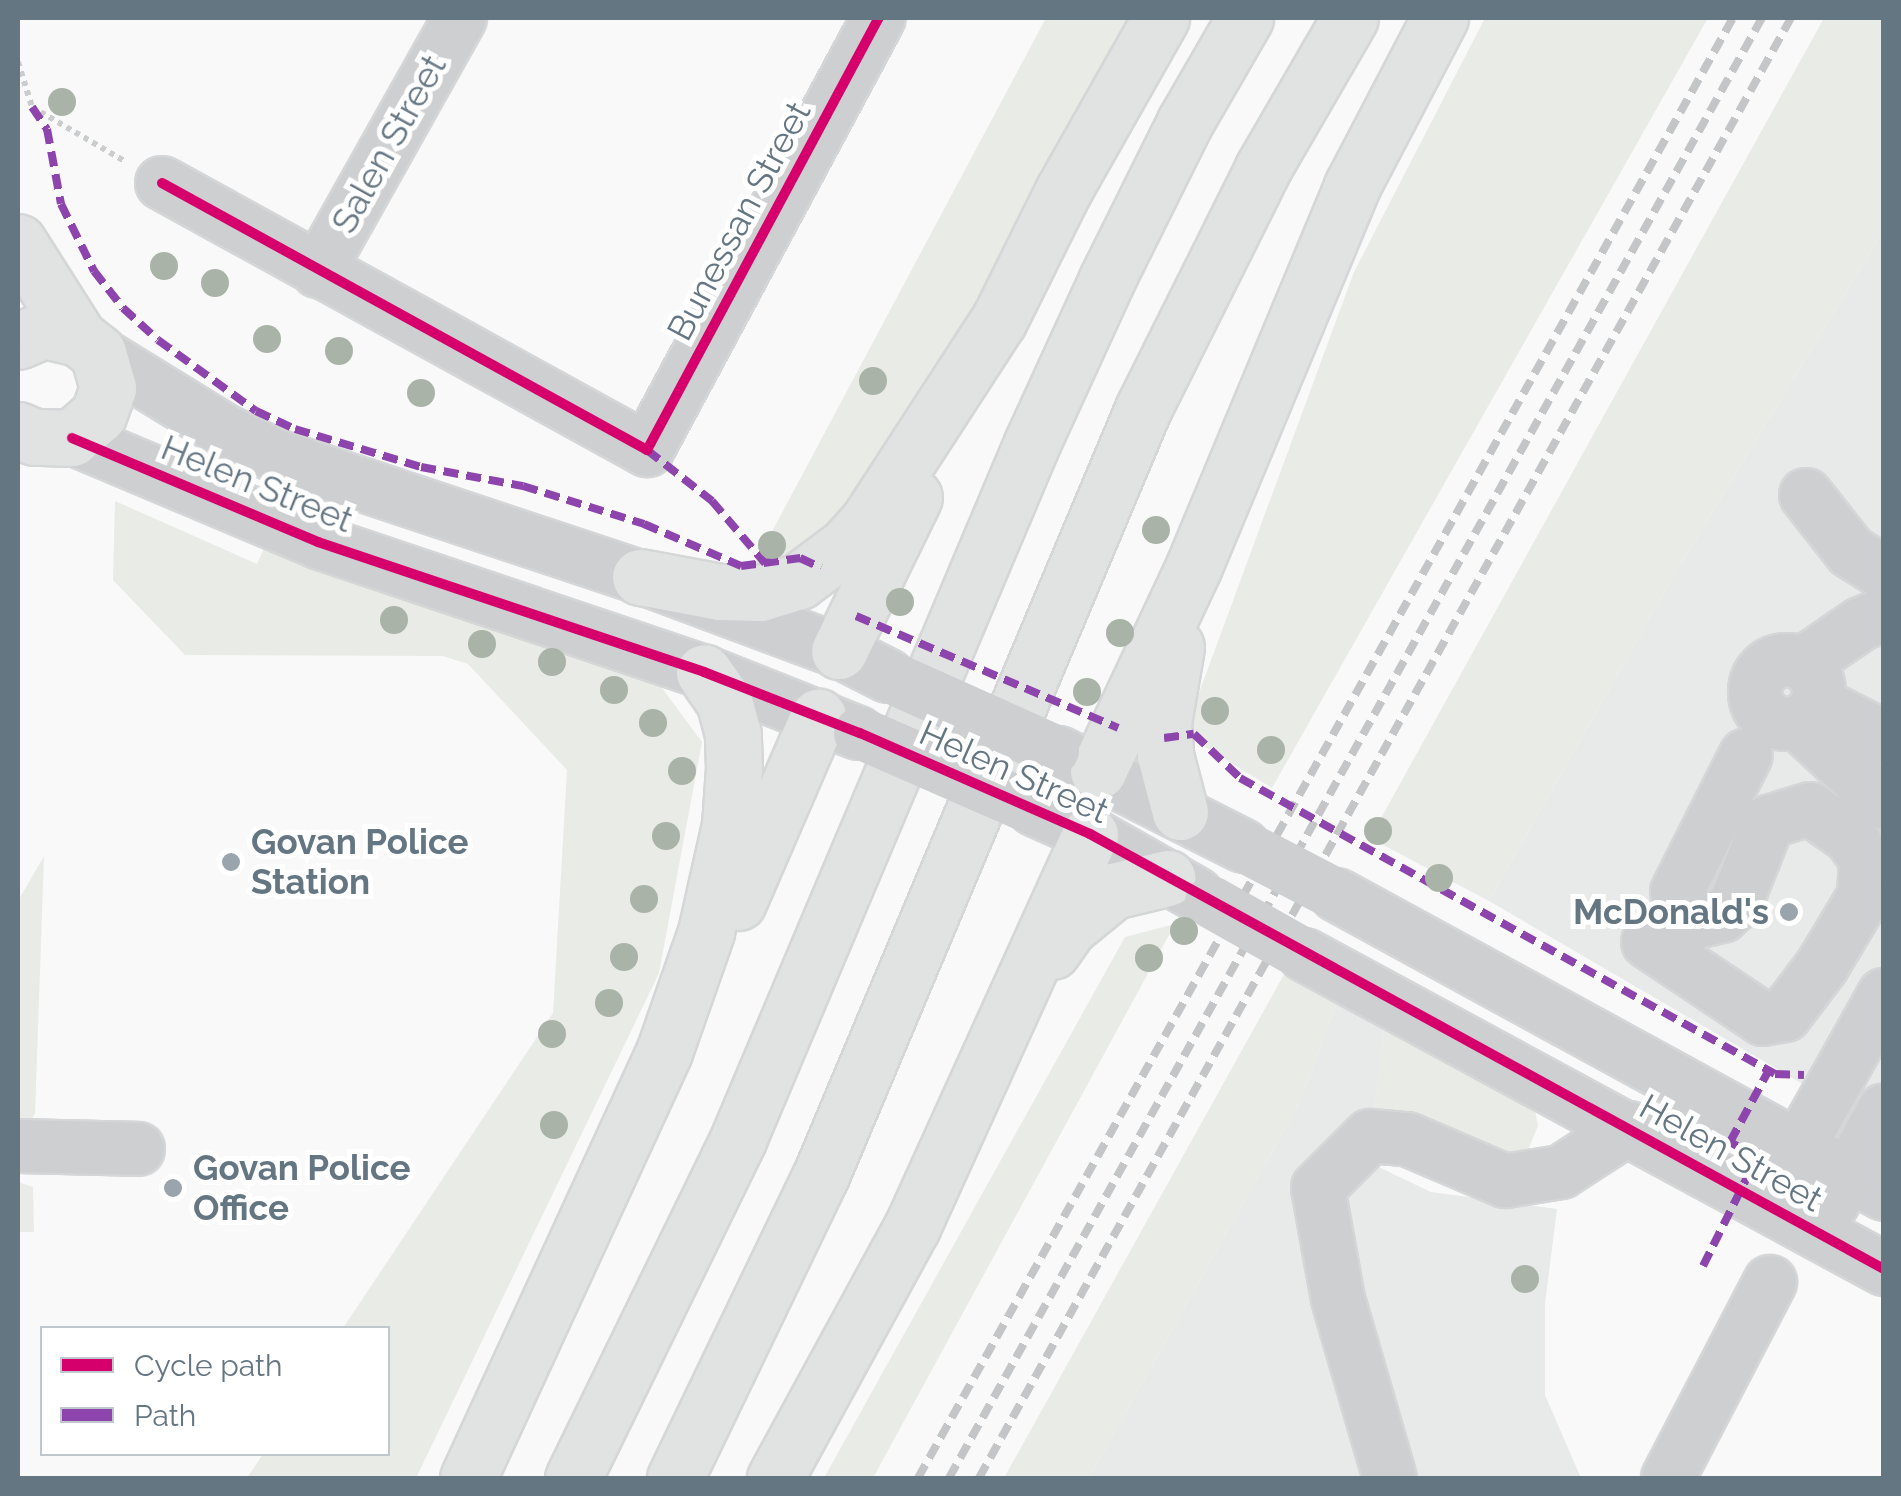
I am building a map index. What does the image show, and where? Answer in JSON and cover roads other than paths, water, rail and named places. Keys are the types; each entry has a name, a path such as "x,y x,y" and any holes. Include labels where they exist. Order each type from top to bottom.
{"main road":[{"path":"839,652 1063,191 1161,18"},
{"path":"574,1478 739,1138 1032,442 1106,279 1185,122 1245,18"},
{"path":"674,1478 739,1353 820,1175 1143,409 1255,184 1350,18"},
{"path":"1076,761 1194,566 1345,202 1440,18"},
{"path":"18,242 106,368 106,401 98,415 40,444"},
{"path":"640,577 742,594 799,581 822,568 867,523 1000,320"},
{"path":"18,341 44,330 89,345"},
{"path":"1180,812 1165,755 1163,723 1194,566"},
{"path":"664,1052 706,932 730,825 733,734 724,701 704,672"},
{"path":"468,1478 741,894 839,725"},
{"path":"775,1478 912,1227 1090,834"},
{"path":"998,1032 1068,927 1112,891 1188,890"}],"street":[{"name":"Salen Street","path":"318,272 460,18"},
{"name":"Bunessan Street","path":"318,272 647,450 878,18"},
{"path":"162,183 318,272"},
{"name":"Helen Street","path":"89,345 209,422 276,456 640,577 839,652 1076,761 1337,895 1866,1184"},
{"name":"Helen Street","path":"40,444 704,672 839,725 1090,834 1305,955 1884,1268"},
{"path":"1806,495 1851,552 1884,572"},
{"path":"1806,696 1861,624 1884,614"},
{"path":"839,652 839,725"},
{"path":"1806,696 1884,738"},
{"path":"1806,696 1884,802"},
{"path":"1648,942 1763,1019 1785,1015 1822,966 1864,896 1866,859 1848,836 1810,808 1768,822 1736,904 1722,916 1697,922 1684,912 1677,892 1746,755"},
{"path":"1076,761 1090,834"},
{"path":"1768,1202 1884,995"},
{"path":"1817,1231 1866,1184 1884,1110"},
{"path":"1390,1478 1338,1298 1318,1188 1370,1136 1407,1138 1505,1181 1560,1172 1629,1128"},
{"path":"18,1146 138,1149"},
{"path":"1668,1478 1770,1282"}],"railway":[{"path":"918,1478 1733,18"},
{"path":"949,1478 1762,18"},
{"path":"979,1478 1791,18"}],"place":[{"name":"Govan Police Station","path":"231,862"},
{"name":"McDonald's","path":"1789,912"},
{"name":"Govan Police Office","path":"173,1188"}]}
